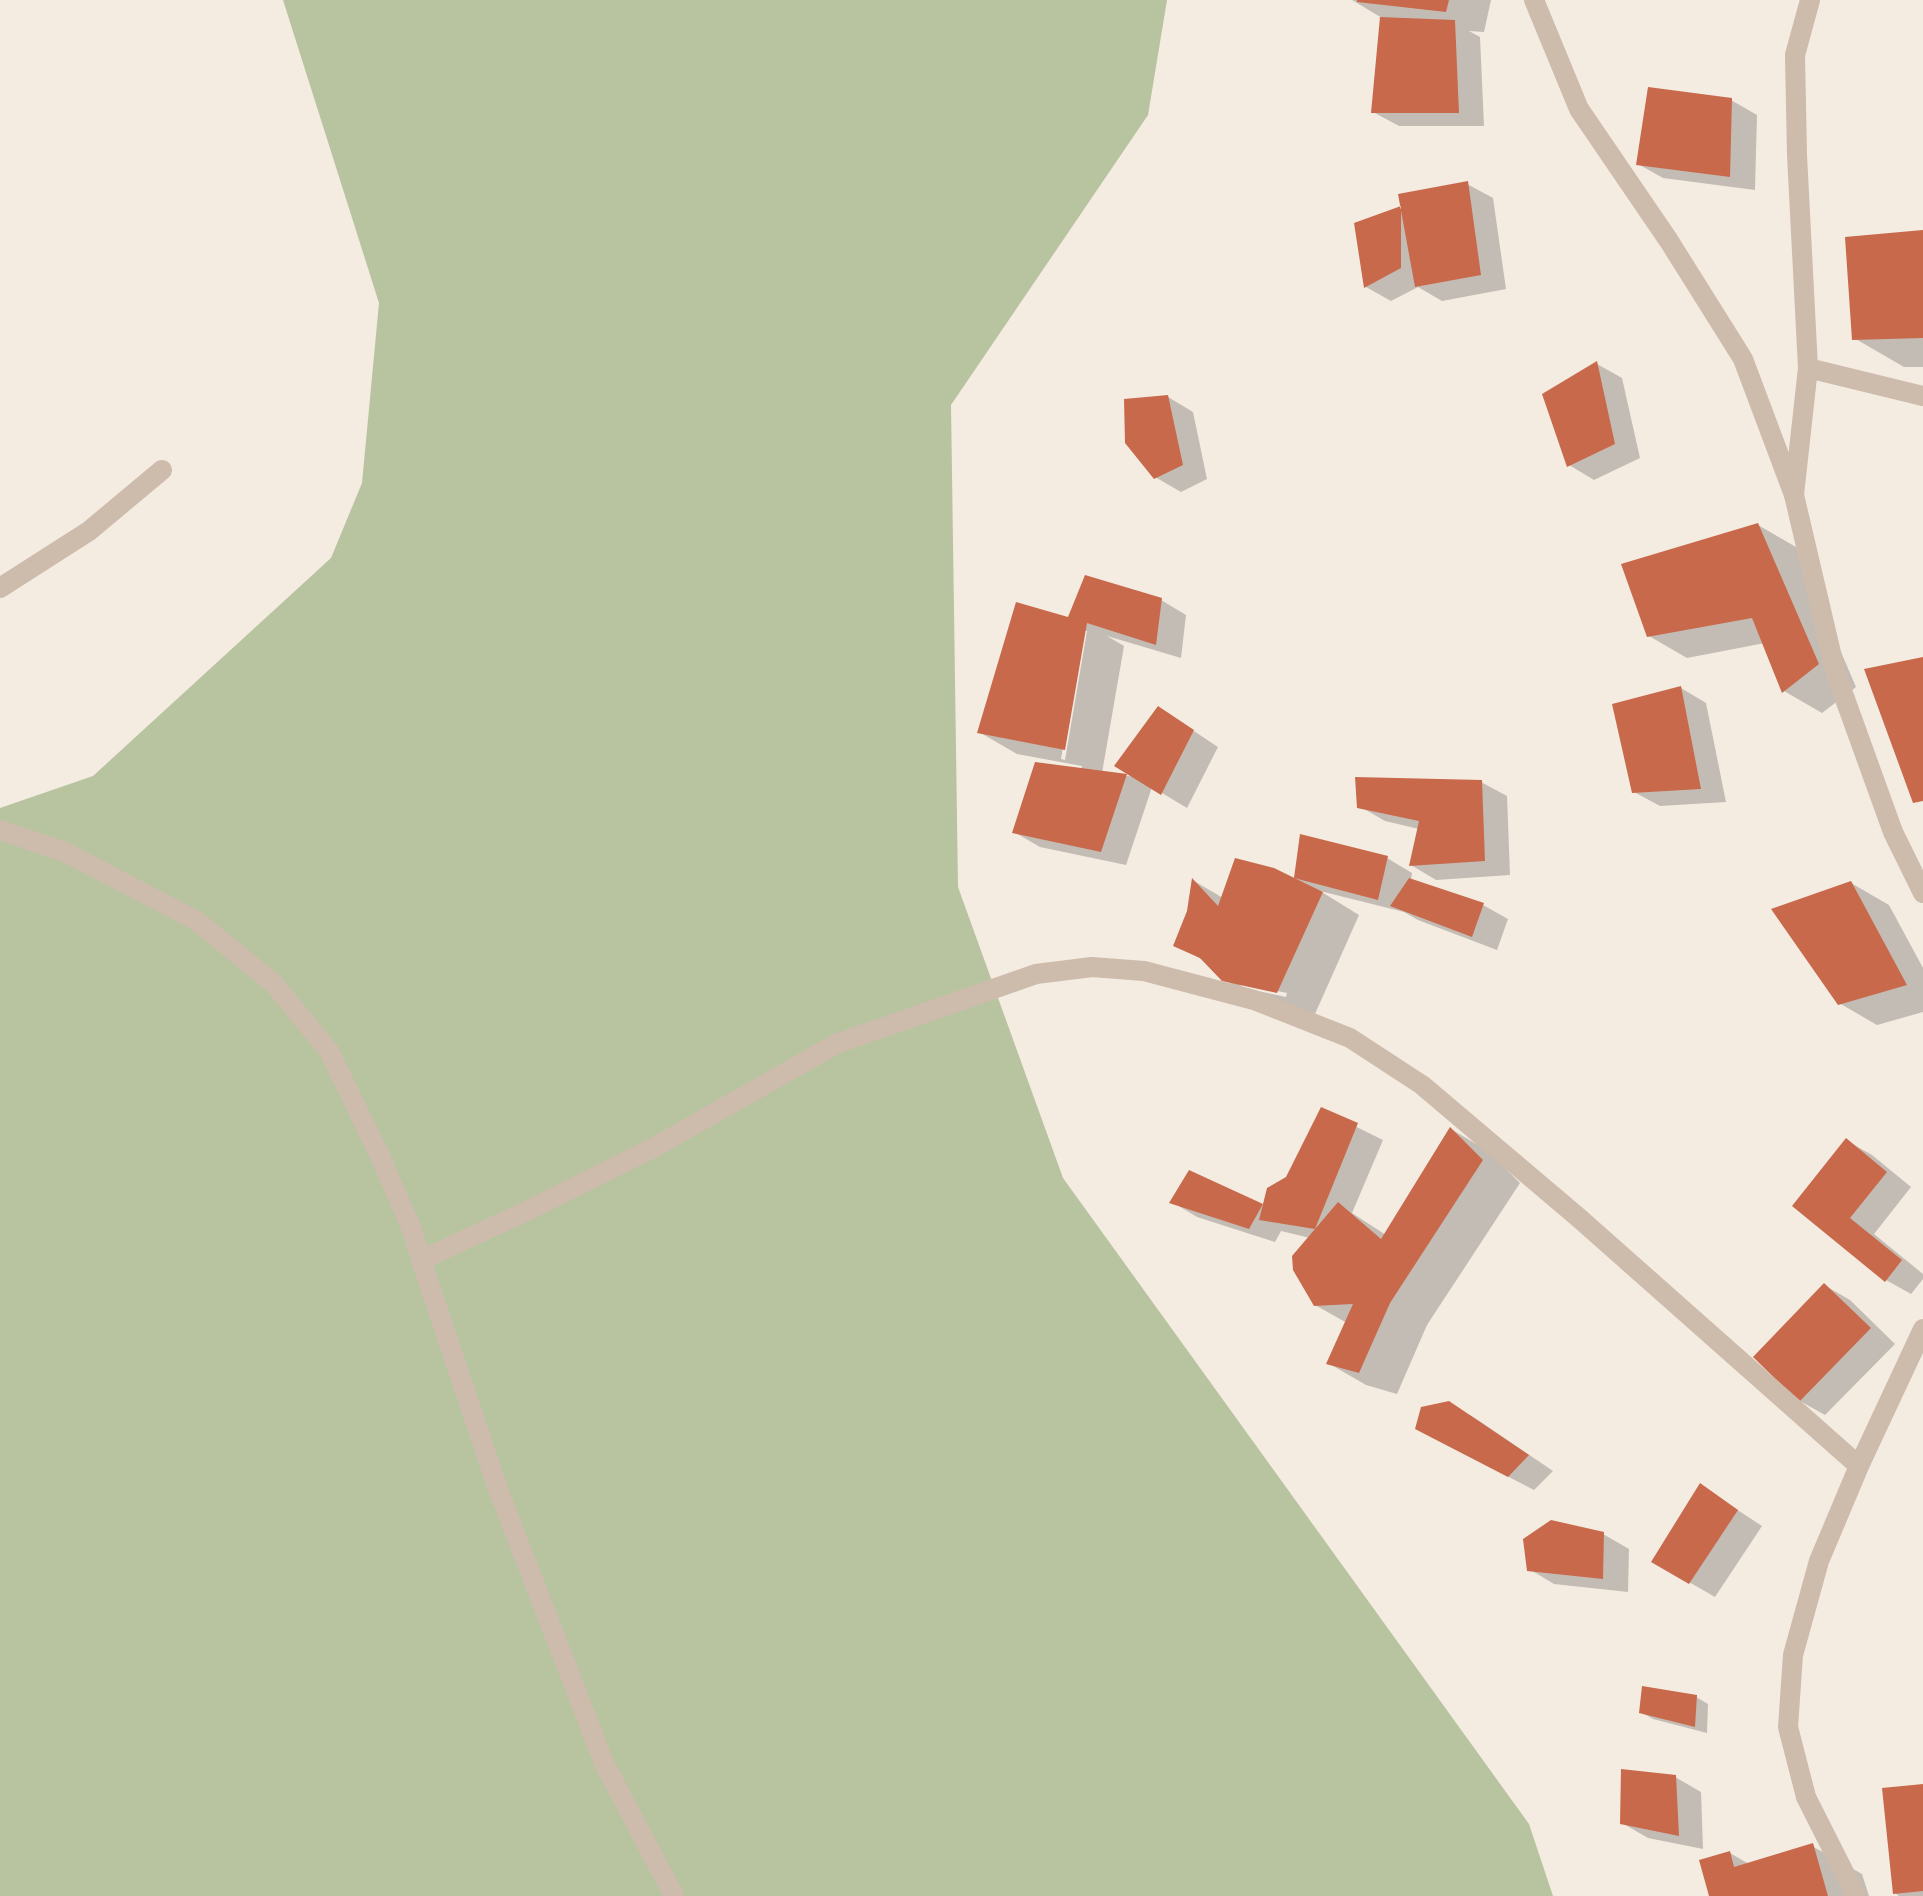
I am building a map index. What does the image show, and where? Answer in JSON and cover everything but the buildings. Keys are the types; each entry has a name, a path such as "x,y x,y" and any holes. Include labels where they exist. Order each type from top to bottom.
{"street":[{"path":"1534,0 1579,109 1669,241 1743,359 1794,495 1836,674 1893,832 1923,893"},
{"path":"1794,495 1808,368 1795,55 1810,0"},
{"path":"1808,368 1923,396"},
{"path":"0,588 89,531 162,470"},
{"path":"0,830 65,852 197,921 274,984 329,1051 412,1230 498,1489 604,1763 674,1896"},
{"path":"421,1260 653,1148 836,1044 1036,974 1092,967 1144,971 1254,1000 1350,1038 1422,1085 1579,1218 1859,1466"},
{"path":"1856,1896 1806,1797 1788,1727 1793,1655 1819,1561 1923,1329"}],"green space":[{"path":"283,0 1167,0 1148,115 951,405 958,887 1063,1178 1529,1824 1553,1896 0,1896 0,808 93,776 331,558 362,483 379,303"}]}
